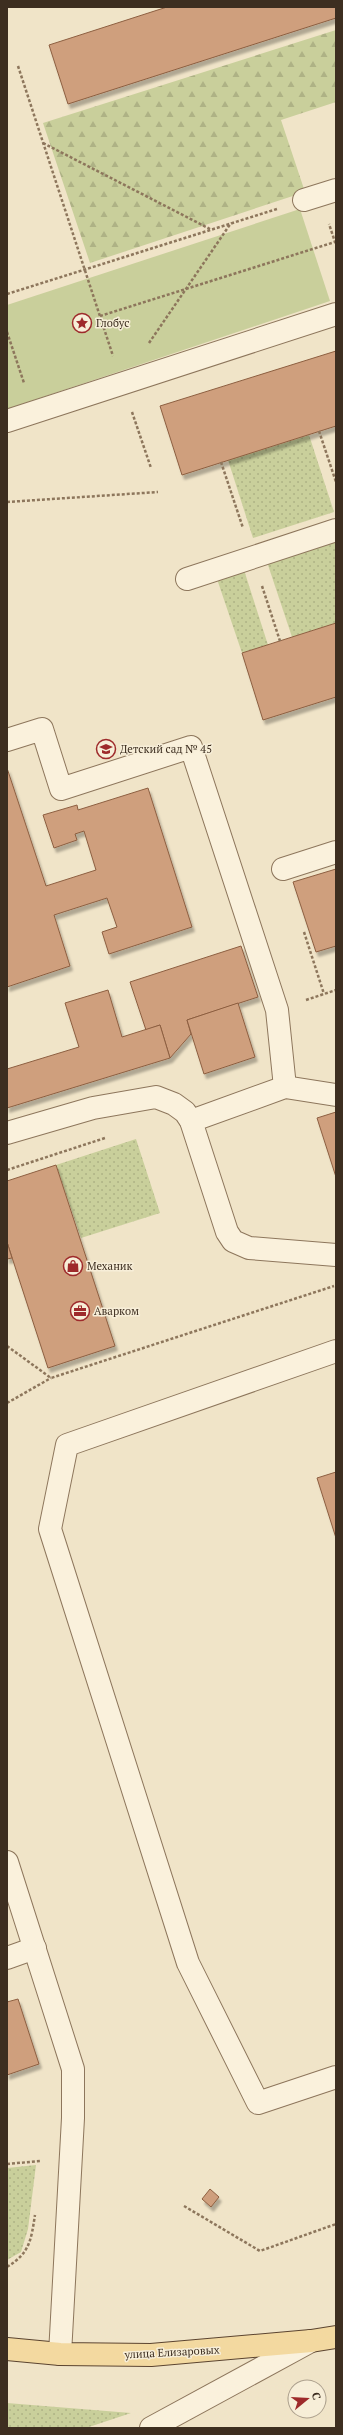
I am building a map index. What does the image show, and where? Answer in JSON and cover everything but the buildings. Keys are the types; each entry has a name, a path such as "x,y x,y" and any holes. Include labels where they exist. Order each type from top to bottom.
{"main road":[{"name":"улица Елизаровых","path":"7,2350 60,2354 151,2355 311,2341 336,2337"}],"street":[{"path":"7,421 336,314"},
{"path":"187,579 336,530"},
{"path":"7,740 42,729 61,789 192,747 277,1010 285,1087"},
{"path":"283,870 336,852"},
{"path":"191,1121 285,1087 336,1094"},
{"path":"7,1133 93,1108 156,1097 174,1104 185,1112 191,1121 227,1232 233,1241 249,1248 336,1254"},
{"path":"336,1351 67,1445 50,1529 188,1963 258,2103 336,2077"},
{"path":"7,1862 74,2069 74,2118 60,2354"},
{"path":"7,1958 35,1948"},
{"path":"151,2428 311,2341"}],"path":[{"path":"18,66 151,468"},
{"path":"43,143 211,229"},
{"path":"7,294 320,195 335,242 100,316"},
{"path":"122,383 232,222"},
{"path":"7,332 33,412"},
{"path":"319,431 336,482"},
{"path":"7,502 158,492"},
{"path":"304,932 324,994 336,990"},
{"path":"7,1170 111,1136"},
{"path":"7,1403 51,1378 336,1286"},
{"path":"7,1346 51,1378"},
{"path":"184,2206 260,2251 336,2224"},
{"path":"7,2267 21,2258 31,2241 36,2208"}],"green space":[{"path":"336,30 336,102 281,120 305,192 90,263 43,123"},
{"path":"300,209 330,301 7,409 7,305"},
{"path":"309,435 334,512 253,538 228,460"},
{"path":"336,540 336,623 292,637 267,562"},
{"path":"244,570 268,645 242,653 217,579"},
{"path":"136,1139 160,1213 81,1238 56,1165"},
{"path":"36,2165 28,2229 21,2252 7,2260 7,2168"},
{"path":"7,2403 131,2413 86,2428 7,2428"}],"place":[{"name":"Глобус","path":"82,323"},
{"name":"Детский сад № 45","path":"106,749"},
{"name":"Механик","path":"73,1266"},
{"name":"Аварком","path":"80,1311"}]}
